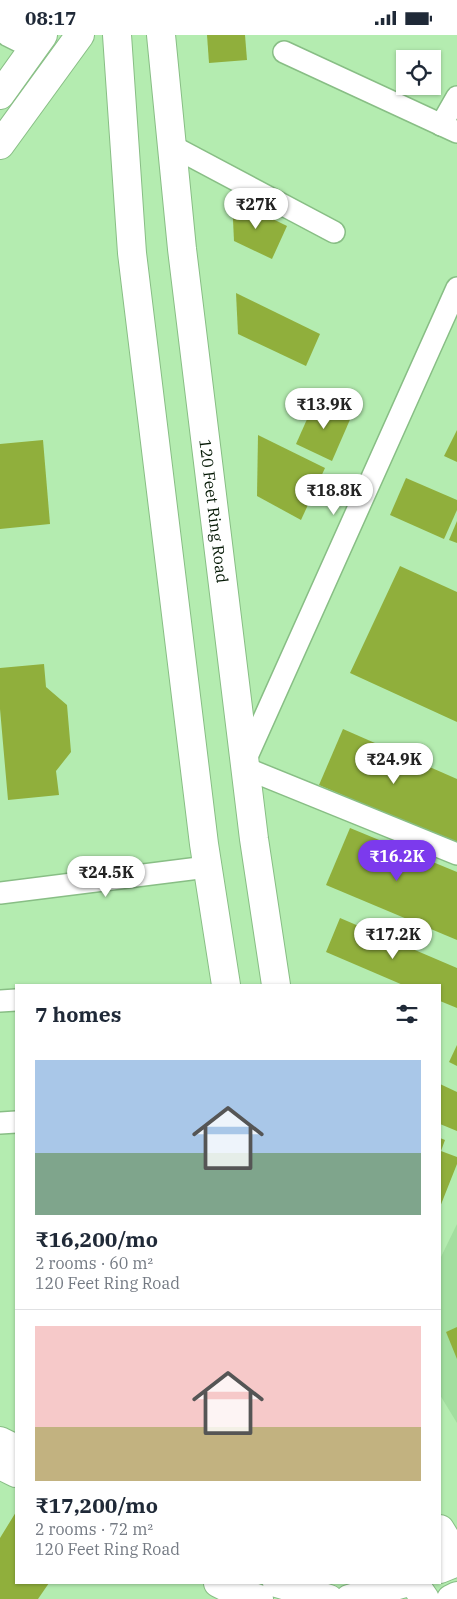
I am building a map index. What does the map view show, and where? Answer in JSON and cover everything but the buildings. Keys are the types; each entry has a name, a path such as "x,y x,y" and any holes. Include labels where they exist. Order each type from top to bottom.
{"main road":[{"path":"0,145 80,35"},
{"path":"117,35 132,253 208,867 225,984"},
{"name":"120 Feet Ring Road","path":"161,35 182,249 254,839 276,984"},
{"path":"0,95 38,42"},
{"path":"0,1441 15,1448"},
{"path":"0,1465 15,1472"},
{"path":"441,1531 457,1557"},
{"path":"441,1569 457,1563"},
{"path":"220,1584 259,1599"},
{"path":"280,1584 329,1599"},
{"path":"349,1599 402,1584"},
{"path":"415,1584 425,1599"},
{"path":"451,1599 457,1596"}],"street":[{"path":"7,35 38,42"},
{"path":"284,53 449,128 457,97"},
{"path":"172,146 334,232"},
{"path":"456,294 245,764 457,854"},
{"path":"0,893 208,867"},
{"path":"0,1001 15,1000"},
{"path":"0,1123 15,1122"}],"shaded area":[{"path":"457,1224 457,1423 441,1397 441,1257"}]}
